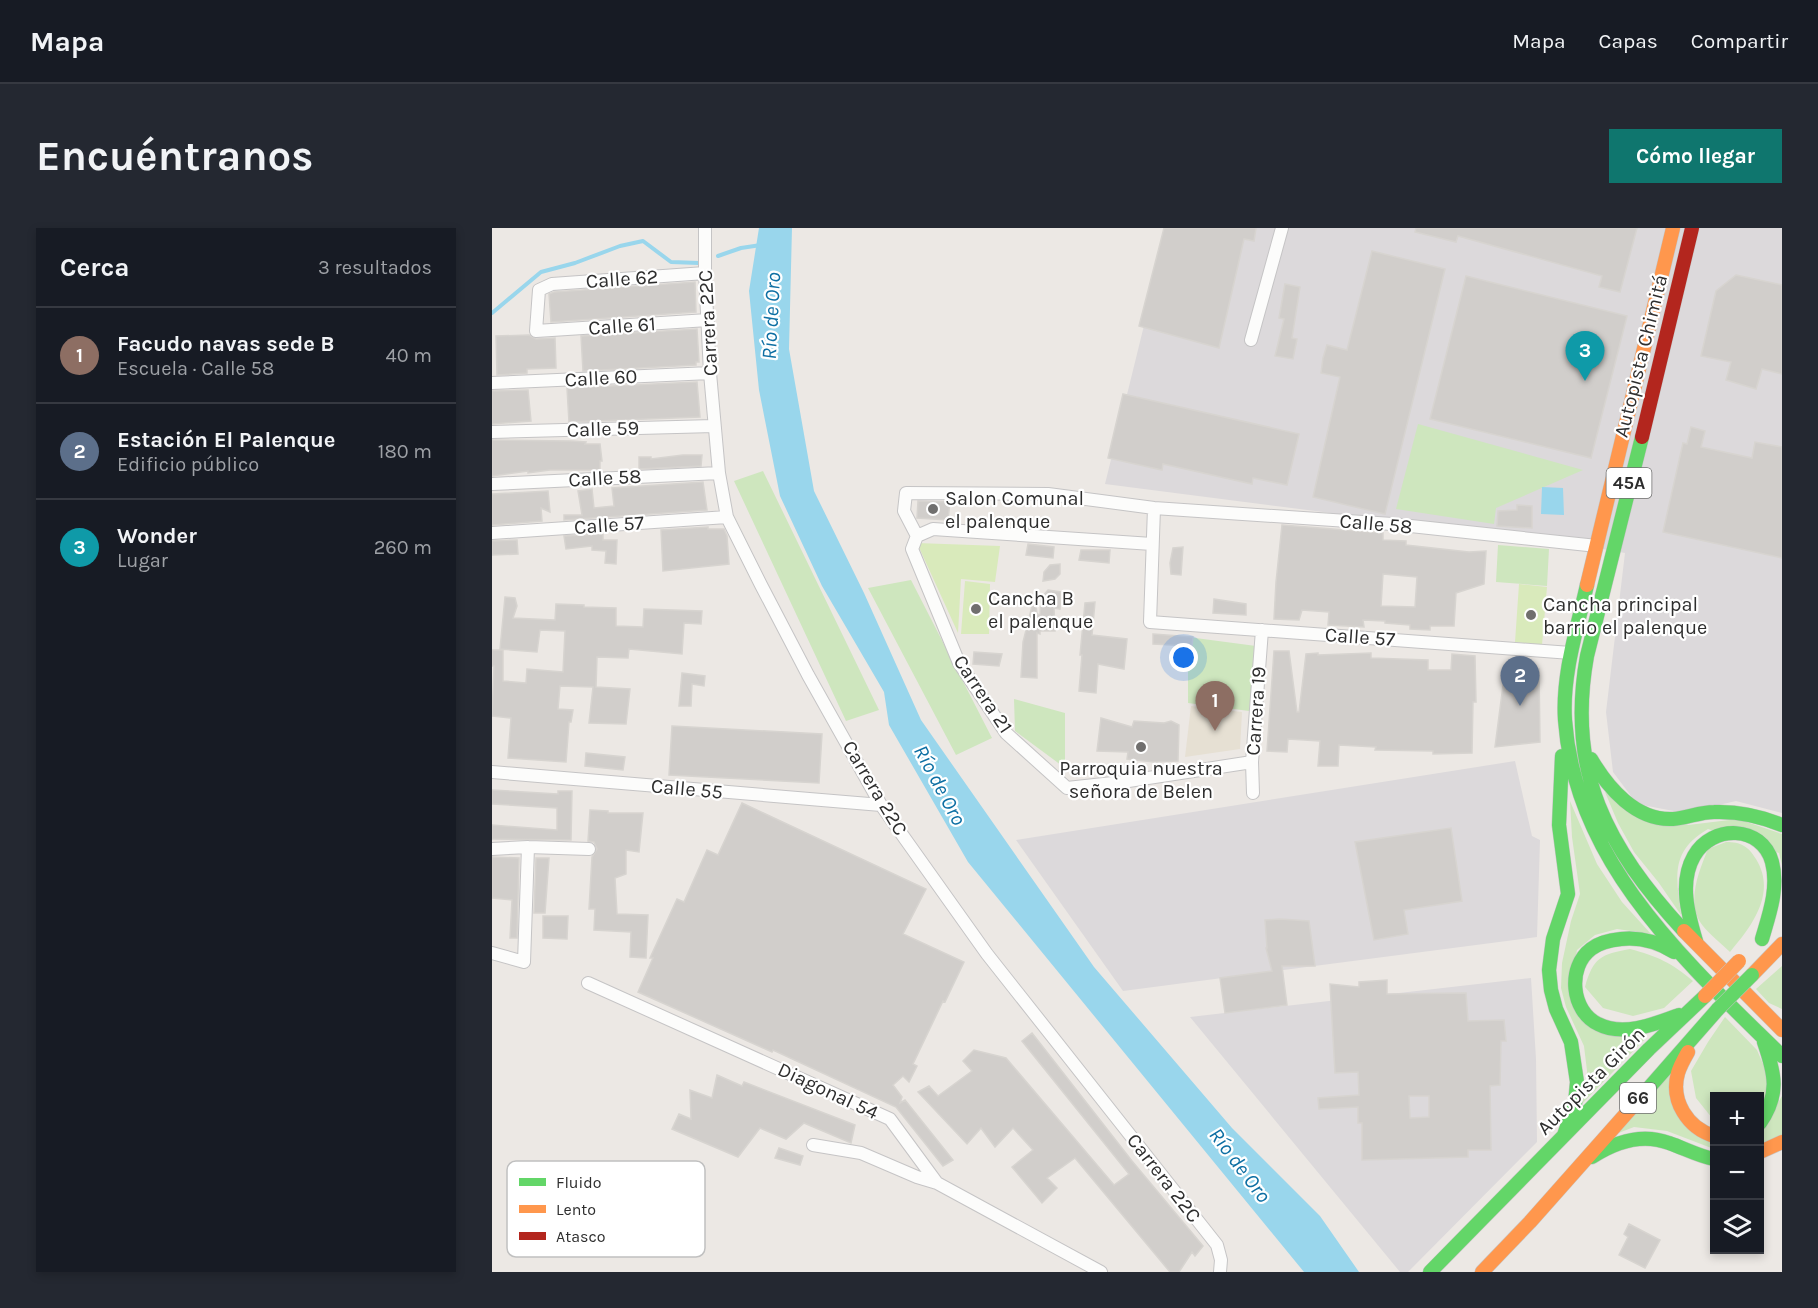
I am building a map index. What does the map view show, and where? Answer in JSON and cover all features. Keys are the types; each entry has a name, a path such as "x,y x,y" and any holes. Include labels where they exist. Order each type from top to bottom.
{"highway":[{"name":"Autopista Chimitá","path":"1673,228 1571,653 1565,719 1573,775 1589,822 1600,844 1625,887 1712,995"},
{"name":"Autopista Chimitá","path":"1692,228 1587,656 1581,716 1582,741 1586,770 1596,801 1619,848 1653,894 1768,1016"},
{"path":"1564,1135 1575,1104 1577,1082 1571,1042 1556,1009 1549,970 1553,939 1568,894 1559,825 1559,792 1565,719"},
{"path":"1582,741 1607,786 1636,809 1673,819 1691,814 1728,811 1763,818 1782,825"},
{"path":"1696,942 1686,893 1688,874 1694,856 1703,843 1716,835 1733,832 1749,835 1763,845 1772,859 1774,890 1751,950"},
{"name":"Autopista Girón","path":"1430,1272 1688,1011 1712,995 1751,950 1782,919"},
{"path":"1685,960 1665,946 1646,940 1626,938 1607,941 1592,948 1581,959 1576,970 1574,987 1578,1002 1586,1015 1599,1024 1615,1030 1647,1027 1688,1011"},
{"name":"66","path":"1482,1272 1530,1222 1701,1027 1781,946"},
{"name":"45A","path":"1712,995 1782,1056"},
{"path":"1768,1016 1782,1021"},
{"name":"45A","path":"1768,1016 1782,1030"},
{"path":"1701,1027 1677,1076 1677,1092 1682,1111 1692,1125 1710,1135"},
{"path":"1761,1036 1776,1074 1774,1096 1764,1118"},
{"path":"1575,1170 1599,1152 1622,1141 1643,1138 1665,1142 1710,1158"},
{"path":"1764,1150 1782,1142"}],"street":[{"name":"Carrera 22C","path":"705,228 705,273 714,426 727,517 803,665 881,805 946,893 987,954 1217,1245 1221,1260 1220,1272"},
{"path":"1251,340 1282,228"},
{"name":"Calle 62","path":"536,331 539,290 552,284 705,273"},
{"name":"Calle 61","path":"536,331 708,320"},
{"name":"Calle 60","path":"492,383 710,373"},
{"name":"Calle 59","path":"492,432 714,426"},
{"name":"Calle 58","path":"492,484 719,473"},
{"name":"Calle 58","path":"917,536 904,511 906,493 1048,494 1154,508 1392,524 1597,546"},
{"path":"917,536 933,529 1152,544 1154,508"},
{"name":"Calle 57","path":"492,533 727,517"},
{"name":"Carrera 21","path":"917,536 912,549 959,663 1006,733 1067,788 1252,762"},
{"name":"Calle 57","path":"1152,544 1150,622 1571,653"},
{"name":"Carrera 19","path":"1253,793 1252,762 1262,630"},
{"name":"Calle 55","path":"492,772 881,805"},
{"path":"492,849 528,847 590,849"},
{"path":"492,953 524,962 528,847"},
{"name":"Diagonal 54","path":"588,983 890,1119 936,1182 1101,1272"},
{"path":"813,1145 861,1153 917,1177 936,1182"}],"shaded area":[{"path":"1168,228 1782,228 1782,813 1736,801 1684,813 1637,804 1613,772 1606,712 1625,553 1580,545 1105,484"},
{"path":"1191,706 1242,712 1240,749 1185,757"},
{"path":"1515,761 1532,836 1540,840 1537,937 1123,991 1016,840"},
{"path":"1531,978 1536,1059 1537,1142 1408,1272 1400,1272 1190,1017"}],"green space":[{"path":"1418,424 1583,470 1496,508 1494,524 1396,509"},
{"path":"763,471 879,710 846,721 734,481"},
{"path":"917,543 1000,546 995,582 961,579 958,633"},
{"path":"1498,545 1549,549 1547,586 1496,582"},
{"path":"911,580 992,738 956,755 868,588"},
{"name":"Cancha B el palenque","path":"965,581 990,584 989,634 961,634"},
{"name":"Cancha principal barrio el palenque","path":"1519,584 1547,587 1542,645 1515,642"},
{"path":"1188,637 1256,646 1249,711 1188,703"},
{"path":"1014,699 1065,713 1065,768 1015,731"},
{"path":"1605,792 1688,825 1738,819 1782,834 1782,865 1779,853 1708,829 1687,846 1681,856 1677,877 1681,915 1634,852"},
{"path":"1570,801 1597,864 1622,902 1651,934 1617,929 1595,935 1577,950 1570,994 1625,1038 1646,1038 1580,1106 1588,1079 1584,1046 1566,1007 1561,988 1562,963 1571,921 1580,894 1572,837"},
{"path":"1726,842 1740,844 1750,851 1762,872 1764,884 1763,897 1753,920 1730,952 1703,926 1695,908 1694,898 1698,877 1708,849"},
{"path":"1630,949 1664,961 1693,981 1664,1008 1633,1016 1603,1008 1585,987 1591,970 1605,956"},
{"path":"1782,966 1782,1009 1769,1003 1756,989"},
{"path":"1725,1017 1757,1050 1766,1071 1764,1098 1764,1092 1710,1092 1710,1116 1696,1098 1691,1071"},
{"path":"1675,1065 1670,1090 1710,1138 1710,1147 1667,1131 1634,1127 1616,1134"},
{"path":"1782,1096 1782,1135 1764,1143 1764,1126"}],"water":[{"name":"Río de Oro","path":"759,228 792,228 789,349 814,491 864,593 921,720 1094,967 1232,1128 1320,1216 1359,1272 1304,1272 968,862 889,725 884,692 822,586 780,496 759,390 749,291"},
{"path":"1542,487 1563,488 1564,515 1541,514"}],"building":[{"path":"1164,228 1256,228 1254,241 1244,239 1219,348 1139,326"},
{"path":"1416,228 1637,228 1620,292 1599,287 1602,276 1458,236 1456,242 1415,232"},
{"path":"1372,251 1445,269 1385,514 1313,497 1340,377 1321,373 1323,358 1327,345 1347,350"},
{"path":"1736,275 1782,285 1782,374 1762,369 1756,389 1726,380 1731,362 1701,356 1716,291"},
{"path":"1466,276 1627,316 1591,458 1430,419"},
{"path":"695,282 696,312 551,322 549,294 554,292"},
{"path":"1285,284 1300,287 1292,338 1297,339 1293,359 1275,356 1284,319 1279,318"},
{"path":"697,329 699,362 696,362 696,365 583,371 581,336"},
{"path":"529,335 536,339 555,338 556,368 527,369 527,373 497,375 496,336"},
{"path":"697,382 700,417 569,422 567,388"},
{"path":"528,390 531,421 492,424 492,391"},
{"path":"1123,394 1299,434 1287,485 1253,478 1252,484 1163,464 1162,470 1108,458"},
{"path":"1691,427 1705,431 1701,447 1752,458 1755,442 1782,447 1782,558 1663,532 1683,443 1687,444"},
{"path":"492,440 572,441 600,444 602,461 600,461 600,470 550,470 528,473 528,471 492,476"},
{"path":"702,455 701,466 639,469 639,457 651,457 651,459"},
{"path":"703,482 707,510 564,520 564,515 582,515 578,491 592,489 594,508 614,506 612,488"},
{"path":"548,491 550,512 541,508 542,521 492,525 492,494"},
{"name":"Salon Comunal el palenque","path":"918,501 950,502 948,520 917,518"},
{"path":"1517,505 1532,506 1532,528 1497,526 1498,511 1517,510"},
{"path":"1282,525 1383,533 1383,540 1406,541 1406,545 1469,552 1486,551 1484,584 1456,593 1454,626 1430,626 1430,630 1410,629 1410,625 1385,623 1385,621 1363,620 1364,627 1328,625 1329,612 1302,610 1299,620 1274,619","holes":["1383,574 1417,577 1415,607 1381,606"]},
{"path":"708,527 708,529 724,529 727,536 729,564 663,571 661,530"},
{"path":"603,534 603,540 617,540 616,564 605,563 606,551 592,550 592,546 566,549 564,536"},
{"path":"517,540 518,554 492,555 492,541"},
{"path":"1028,544 1054,547 1053,558 1026,555"},
{"path":"1183,547 1181,575 1171,574 1170,563 1173,548"},
{"path":"1081,550 1110,550 1109,563 1079,560"},
{"path":"1060,564 1060,574 1055,579 1043,581 1044,572 1050,565"},
{"path":"1048,590 1061,592 1060,609 1054,608 1055,631 1037,633 1037,678 1021,677 1023,642 1032,606 1036,606 1037,614 1040,615 1041,598"},
{"path":"505,597 515,598 517,606 513,618 555,620 556,604 616,608 616,626 643,627 644,609 702,611 701,624 684,623 682,654 629,649 628,658 597,657 596,687 630,689 626,724 589,723 593,687 560,686 558,709 573,710 571,722 569,722 566,762 508,758 511,718 492,716 494,666 492,666 492,650 503,650 503,681 526,683 527,669 563,672 565,631 540,630 537,652 500,649"},
{"path":"1214,599 1246,604 1246,615 1213,613"},
{"path":"1095,602 1092,635 1127,639 1124,669 1098,664 1096,693 1079,691 1085,603"},
{"path":"1153,634 1193,637 1192,646 1153,644"},
{"path":"1274,651 1289,651 1297,712 1299,712 1306,654 1371,653 1371,658 1428,660 1428,670 1451,670 1452,654 1475,656 1476,702 1473,702 1472,753 1433,754 1433,751 1375,750 1376,747 1339,745 1338,766 1318,766 1320,741 1288,739 1287,752 1267,751"},
{"path":"974,652 1002,654 999,666 973,664"},
{"path":"1539,669 1540,742 1495,747 1505,670"},
{"path":"682,673 705,676 704,686 692,684 691,706 679,706"},
{"path":"1101,718 1132,727 1134,721 1164,723 1171,721 1179,725 1178,761 1154,762 1127,759 1128,752 1097,751"},
{"path":"672,726 822,734 819,783 669,775"},
{"path":"586,753 625,757 623,770 585,766"},
{"path":"492,790 558,794 558,791 572,791 571,840 492,839 492,825 557,830 557,808 492,804"},
{"path":"742,803 926,889 903,934 964,962 913,1064 917,1066 909,1082 903,1076 893,1085 902,1097 900,1103 905,1100 953,1160 943,1166 896,1107 773,1050 772,1052 638,992 653,958 650,958 677,899 684,902 707,850 718,855"},
{"path":"590,810 608,811 608,813 643,813 639,852 626,850 626,874 615,878 617,914 648,915 646,958 630,957 631,932 594,930 595,909 589,909 592,857 597,849 594,842 588,841"},
{"path":"1451,828 1462,901 1404,910 1408,934 1374,940 1355,842"},
{"path":"492,857 519,858 517,938 510,938 512,900 492,898"},
{"path":"536,858 549,858 545,913 534,913"},
{"path":"543,916 568,916 567,939 543,938"},
{"path":"1265,920 1309,921 1315,966 1282,966 1287,1005 1225,1013 1220,978 1272,971 1266,948"},
{"path":"1387,980 1387,994 1466,993 1468,1021 1504,1020 1506,1041 1501,1041 1500,1085 1490,1086 1491,1150 1468,1150 1468,1157 1362,1160 1362,1123 1358,1123 1358,1107 1319,1109 1318,1098 1359,1095 1358,1072 1335,1073 1330,984 1359,987 1359,982","holes":["1409,1096 1429,1096 1429,1117 1410,1118"]},
{"path":"1032,1033 1132,1161 1203,1246 1195,1256 1192,1252 1179,1272 1170,1272 1075,1158 1047,1178 1057,1188 1042,1203 1012,1167 1033,1150 1013,1128 995,1147 981,1128 967,1144 918,1092 929,1086 938,1096 972,1071 963,1061 974,1050 1006,1058 1114,1185 1129,1174 1022,1041"},
{"path":"717,1075 742,1086 744,1082 855,1125 851,1143 804,1123 786,1139 760,1128 738,1157 672,1129 679,1114 691,1119 690,1090 712,1098"},
{"path":"779,1148 803,1156 800,1165 775,1158"},
{"path":"1629,1224 1660,1240 1645,1268 1619,1255 1628,1237 1624,1234"}],"waterway":[{"path":"492,313 541,272 575,263 620,246 643,241 671,262 699,263"},
{"path":"718,256 741,248 761,245"}],"traffic: fast":[{"path":"1642,437 1587,656 1582,698 1582,736 1588,772 1599,805 1614,838 1633,869 1684,931"},
{"path":"1587,585 1571,652 1566,686 1565,720 1573,772 1590,820 1613,864 1641,906 1709,984 1782,1056"},
{"path":"1562,756 1559,825 1568,894 1553,939 1549,970 1556,1009 1571,1042 1577,1082 1575,1104 1564,1135"},
{"path":"1591,759 1624,801 1647,815 1673,819 1709,812 1732,812 1782,825"},
{"path":"1696,941 1686,898 1689,866 1702,846 1712,838 1736,833 1748,835 1758,841 1767,850 1772,862 1774,891 1762,939"},
{"path":"1674,952 1662,945 1642,940 1621,939 1602,943 1583,957 1578,966 1575,988 1582,1009 1589,1018 1608,1028 1639,1028 1679,1015"},
{"path":"1718,1009 1752,975"},
{"path":"1430,1272 1649,1049 1705,996"},
{"path":"1640,1098 1718,1009"},
{"path":"1764,1042 1774,1084 1771,1103 1764,1116"},
{"path":"1592,1157 1619,1143 1649,1139 1669,1143 1710,1158"}],"traffic: slow":[{"path":"1587,585 1673,228"},
{"path":"1684,931 1782,1030"},
{"path":"1752,975 1782,944"},
{"path":"1705,996 1739,961"},
{"path":"1688,1052 1681,1065 1676,1083 1679,1103 1689,1120 1696,1127 1710,1134"},
{"path":"1482,1272 1530,1222 1640,1098"},
{"path":"1764,1150 1782,1142"}],"traffic: jam":[{"path":"1642,437 1692,228"}],"place":[{"name":"Wonder","path":"1585,381"},
{"name":"Salon Comunal el palenque","path":"933,509"},
{"name":"Cancha B el palenque","path":"976,609"},
{"name":"Cancha principal barrio el palenque","path":"1531,615"},
{"name":"Estación El Palenque","path":"1520,706"},
{"name":"Facudo navas sede B","path":"1215,731"},
{"name":"Parroquia nuestra señora de Belen","path":"1141,747"}]}
